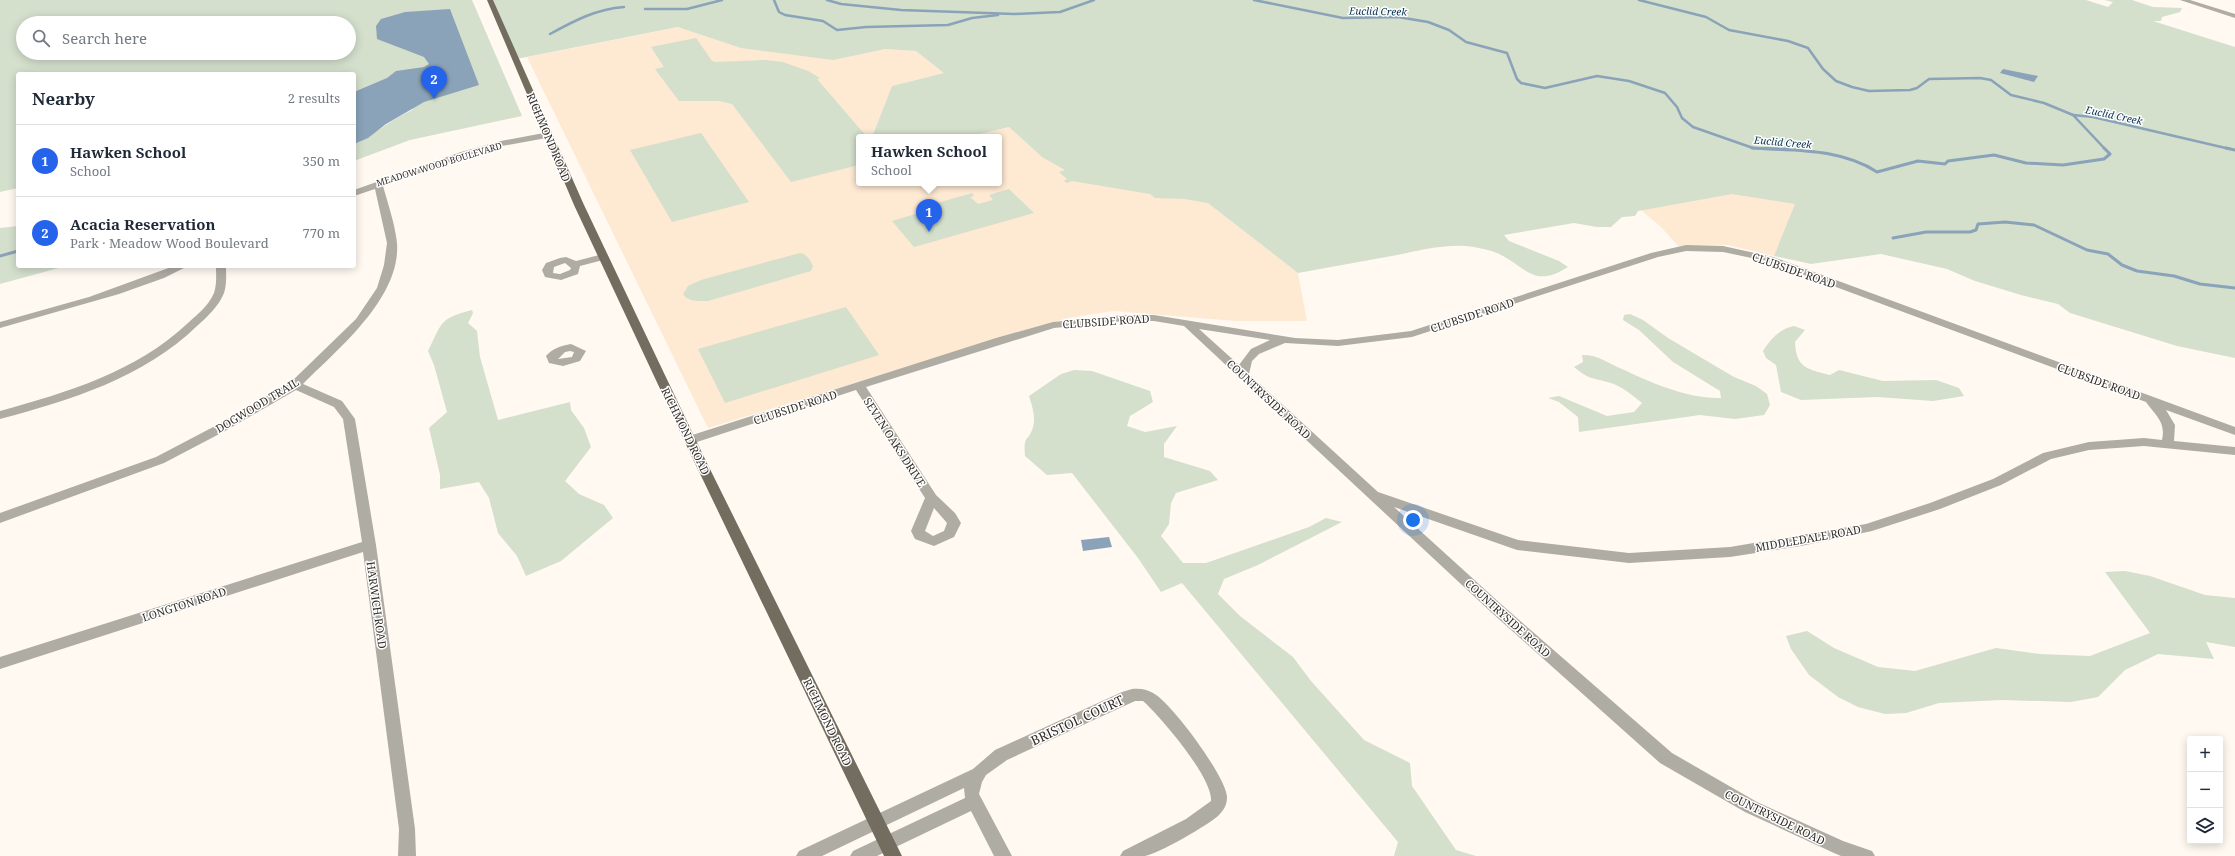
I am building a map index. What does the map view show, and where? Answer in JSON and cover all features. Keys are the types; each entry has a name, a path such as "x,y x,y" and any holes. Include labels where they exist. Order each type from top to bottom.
{"main road":[{"name":"RICHMOND ROAD","path":"490,0 604,258 690,440 890,849"}],"street":[{"path":"2183,0 2235,16"},
{"name":"MEADOW WOOD BOULEVARD","path":"356,192 378,183 464,154 501,144 549,135"},
{"name":"DOGWOOD TRAIL","path":"0,518 160,460 221,428 295,385 360,321 382,288 389,265 392,242 378,183"},
{"name":"CLUBSIDE ROAD","path":"690,440 1000,340 1053,325 1124,318 1154,318 1285,340 1338,344 1412,334 1655,255 1686,248 1723,249 1769,259 2235,431"},
{"path":"574,265 604,258"},
{"path":"0,325 68,308 140,285 178,268"},
{"path":"0,415 69,396 147,361 185,333 212,305 222,285 221,268"},
{"name":"COUNTRYSIDE ROAD","path":"1187,323 1498,609 1666,758 1751,807 1840,848 1866,856"},
{"path":"1243,376 1243,367 1251,354 1265,345 1285,340"},
{"name":"HARWICH ROAD","path":"295,385 338,404 349,419 369,545 407,829 407,856"},
{"name":"SEVEN OAKS DRIVE","path":"859,386 931,498"},
{"path":"2148,399 2169,422 2170,428 2167,444"},
{"name":"MIDDLEDALE ROAD","path":"1374,495 1517,545 1629,558 1722,552 1801,541 1867,528 1942,504 1997,482 2047,456 2089,446 2144,442 2235,451"},
{"name":"LONGTON ROAD","path":"0,663 369,545"},
{"name":"BRISTOL COURT","path":"805,856 977,774 985,765 1001,755 1127,696 1140,695 1148,698 1160,709 1208,772 1217,786 1219,796 1218,804 1208,815 1129,856"},
{"path":"977,774 971,787 973,802 1003,856"},
{"path":"859,856 890,849 973,802"}],"shaded area":[{"path":"725,18 858,47 916,51 945,73 892,86 873,134 856,134 856,186 1002,186 1002,134 980,134 1009,127 1042,157 1184,184 1298,273 1307,321 1236,321 1114,311 1068,318 708,428 527,57"},
{"path":"1813,165 1774,256 1728,245 1678,246 1661,227 1641,210"}],"green space":[{"path":"0,0 472,0 522,116 410,140 356,160 356,143 414,109 356,120 356,72 16,72 16,188 0,192"},
{"path":"490,0 2086,0 2108,7 2113,2 2104,0 2132,0 2153,7 2182,8 2180,12 2162,17 2161,21 2153,21 2235,47 2235,358 2177,346 2070,313 2058,304 2021,295 1975,281 1947,269 1881,254 1811,264 1774,256 1795,204 1732,194 1638,211 1635,216 1622,217 1611,227 1597,227 1574,223 1504,235 1509,241 1559,261 1568,267 1547,276 1532,274 1510,260 1491,251 1465,246 1445,246 1426,249 1298,273 1208,203 1185,199 1155,198 1150,194 1072,181 1067,183 1064,181 1067,179 1059,172 1065,170 1042,157 1009,127 980,134 873,134 892,86 944,73 916,51 885,49 833,60 741,48 678,27 516,59"},
{"path":"696,38 712,61 715,62 765,60 783,62 808,71 820,78 817,79 864,134 856,134 856,166 791,182 732,104 719,101 679,101 655,69 664,67 651,47"},
{"path":"701,133 749,202 672,222 630,150"},
{"path":"1009,189 1034,213 914,247 892,221 919,213 924,219 940,214 933,207 929,208 927,206 972,193 974,196 970,197 978,204 993,200 989,195"},
{"path":"16,226 16,268 59,268 0,284 0,228"},
{"path":"800,253 806,256 811,262 813,266 811,271 708,301 691,300 683,294 688,286 701,280"},
{"path":"846,307 879,355 725,403 698,349"},
{"path":"472,310 473,313 468,323 477,331 480,357 498,420 570,402 571,410 584,428 591,447 565,481 579,494 604,505 613,518 561,561 526,576 517,556 498,533 489,498 479,482 440,489 440,475 429,428 447,412 434,365 428,351 443,323 453,316"},
{"path":"1630,314 1643,320 1668,338 1734,377 1756,386 1767,394 1770,405 1764,415 1735,419 1700,415 1579,432 1578,417 1559,402 1548,398 1559,396 1607,416 1634,412 1642,403 1620,387 1588,377 1574,367 1583,362 1582,355 1593,356 1645,380 1670,389 1696,396 1721,398 1720,391 1673,362 1639,330 1623,320 1624,315"},
{"path":"1794,326 1805,330 1795,342 1796,351 1800,362 1809,369 1830,375 1839,370 1883,381 1936,380 1959,388 1964,396 1933,401 1877,397 1801,400 1781,392 1776,365 1766,358 1763,351 1776,335 1784,329"},
{"path":"1074,370 1092,371 1150,391 1153,402 1130,416 1127,426 1145,432 1177,426 1164,444 1164,457 1210,471 1218,480 1176,493 1171,503 1169,524 1161,536 1183,563 1206,563 1309,527 1326,518 1342,522 1258,565 1224,579 1218,594 1240,616 1293,657 1311,681 1364,740 1410,763 1412,786 1456,850 1476,856 1394,856 1398,842 1182,583 1161,592 1138,558 1072,473 1047,475 1025,456 1025,444 1034,423 1029,396 1061,374"},
{"path":"2125,571 2150,576 2205,595 2235,598 2235,647 2206,642 2214,659 2158,654 2125,670 2098,697 2071,702 2002,700 1939,703 1906,713 1885,714 1858,707 1838,697 1809,675 1791,649 1786,636 1807,631 1834,648 1878,667 1915,671 1996,648 2040,654 2090,656 2150,633 2105,572"}],"water":[{"path":"450,9 479,85 424,102 386,124 368,138 356,143 356,91 387,78 396,71 424,67 429,64 424,57 377,39 376,26 381,19 405,12"},
{"path":"2003,69 2038,76 2034,82 2000,73"},
{"path":"1109,537 1112,547 1083,551 1081,540"}],"waterway":[{"path":"645,9 687,9 722,0"},
{"path":"774,0 779,12 785,15 823,21 837,30 866,27 948,25 972,18 998,15"},
{"name":"Euclid Creek","path":"827,0 841,4 901,10 1014,14 1060,12 1094,0"},
{"name":"Euclid Creek","path":"1254,0 1343,18 1398,17 1428,22 1449,30 1466,42 1507,53 1517,79 1521,83 1545,88 1597,76 1629,81 1665,93 1677,107 1682,118 1693,127 1753,148 1789,149"},
{"path":"1639,0 1706,17 1729,30 1788,41 1808,48 1823,69 1836,81 1852,87 1869,91 1910,90 1917,88 1929,79 1980,78 1991,80 2011,95 2044,103 2073,115"},
{"path":"550,34 577,20 595,13 624,7"},
{"name":"Euclid Creek","path":"2073,115 2093,117 2230,149"},
{"name":"Euclid Creek","path":"2073,115 2105,149"},
{"name":"Euclid Creek","path":"1752,148 1817,152 1833,155 1863,164 1877,172 1918,161 1945,164 1948,161 1994,155 2026,163 2063,165 2104,159 2110,154 2105,149"},
{"name":"Euclid Creek","path":"2226,148 2235,150"},
{"path":"1893,238 1926,232 1970,232 1976,230 1978,224 2005,222 2034,225 2087,250 2108,254 2122,265 2137,271 2174,276 2200,284 2235,288"},
{"path":"0,256 16,252"}],"place":[{"name":"Acacia Reservation","path":"434,99"},
{"name":"Hawken School","path":"929,232"}]}
